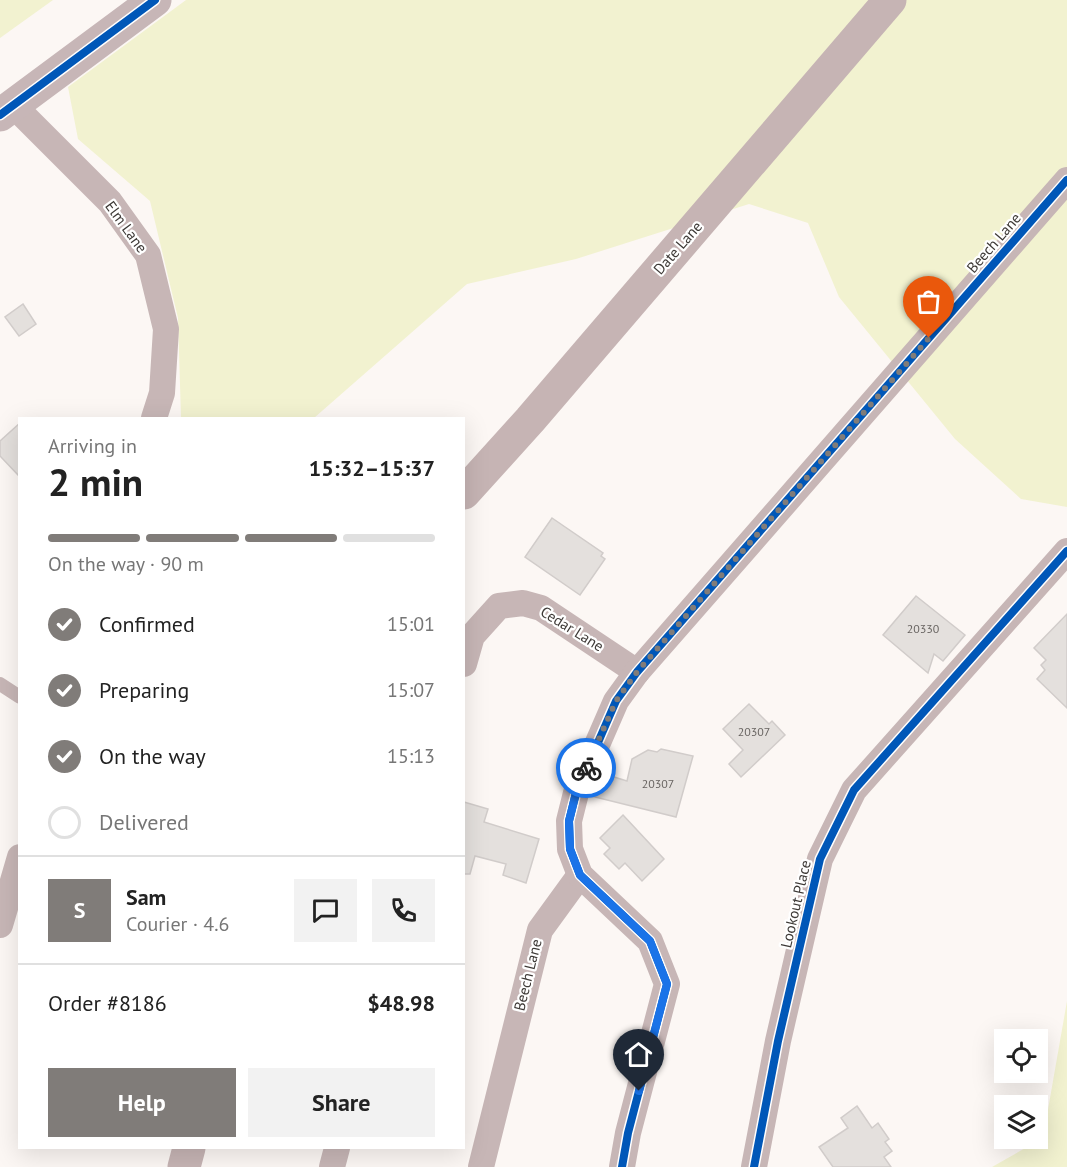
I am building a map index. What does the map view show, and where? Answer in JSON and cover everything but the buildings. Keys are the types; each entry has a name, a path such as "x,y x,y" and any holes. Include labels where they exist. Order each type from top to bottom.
{"main road":[{"path":"6,110 155,0"}],"street":[{"name":"Date Lane","path":"465,492 530,420 890,0"},
{"name":"Elm Lane","path":"6,110 110,202 148,255 166,329 162,393 154,417"},
{"name":"Beech Lane","path":"480,1167 540,930 580,875 570,849 569,821 576,793 616,701 637,672 1067,180"},
{"name":"Lookout Place","path":"754,1167 778,1041 820,859 854,790 1067,550"},
{"name":"Cedar Lane","path":"465,660 472,636 499,606 523,603 541,608 637,672"},
{"path":"0,925 18,863"},
{"path":"580,875 650,941 667,984 628,1133 622,1167"},
{"path":"184,1167 189,1149"},
{"path":"332,1167 337,1149"}],"lane":[{"path":"0,684 18,696"}],"green space":[{"path":"0,0 53,0 0,38"},
{"path":"186,0 1067,0 1067,507 1021,499 955,439 839,297 808,223 749,204 576,259 467,284 315,417 181,417 178,318 150,201 78,139 68,87"},
{"path":"1067,1001 1067,1167 992,1167 1024,1149 1048,1149 1048,1109"}],"cycle path":[{"path":"0,115 155,0"},
{"path":"622,1167 628,1133 667,984 650,941 580,875 570,849 569,821 576,793 616,701 637,672 1067,180"},
{"path":"754,1167 778,1041 820,859 854,790 1067,551"}],"way so far":[{"path":"586,768 616,701 637,672 929,338"}],"route":[{"path":"586,768 576,793 569,821 570,849 580,875 650,941 667,984 639,1091"}]}
